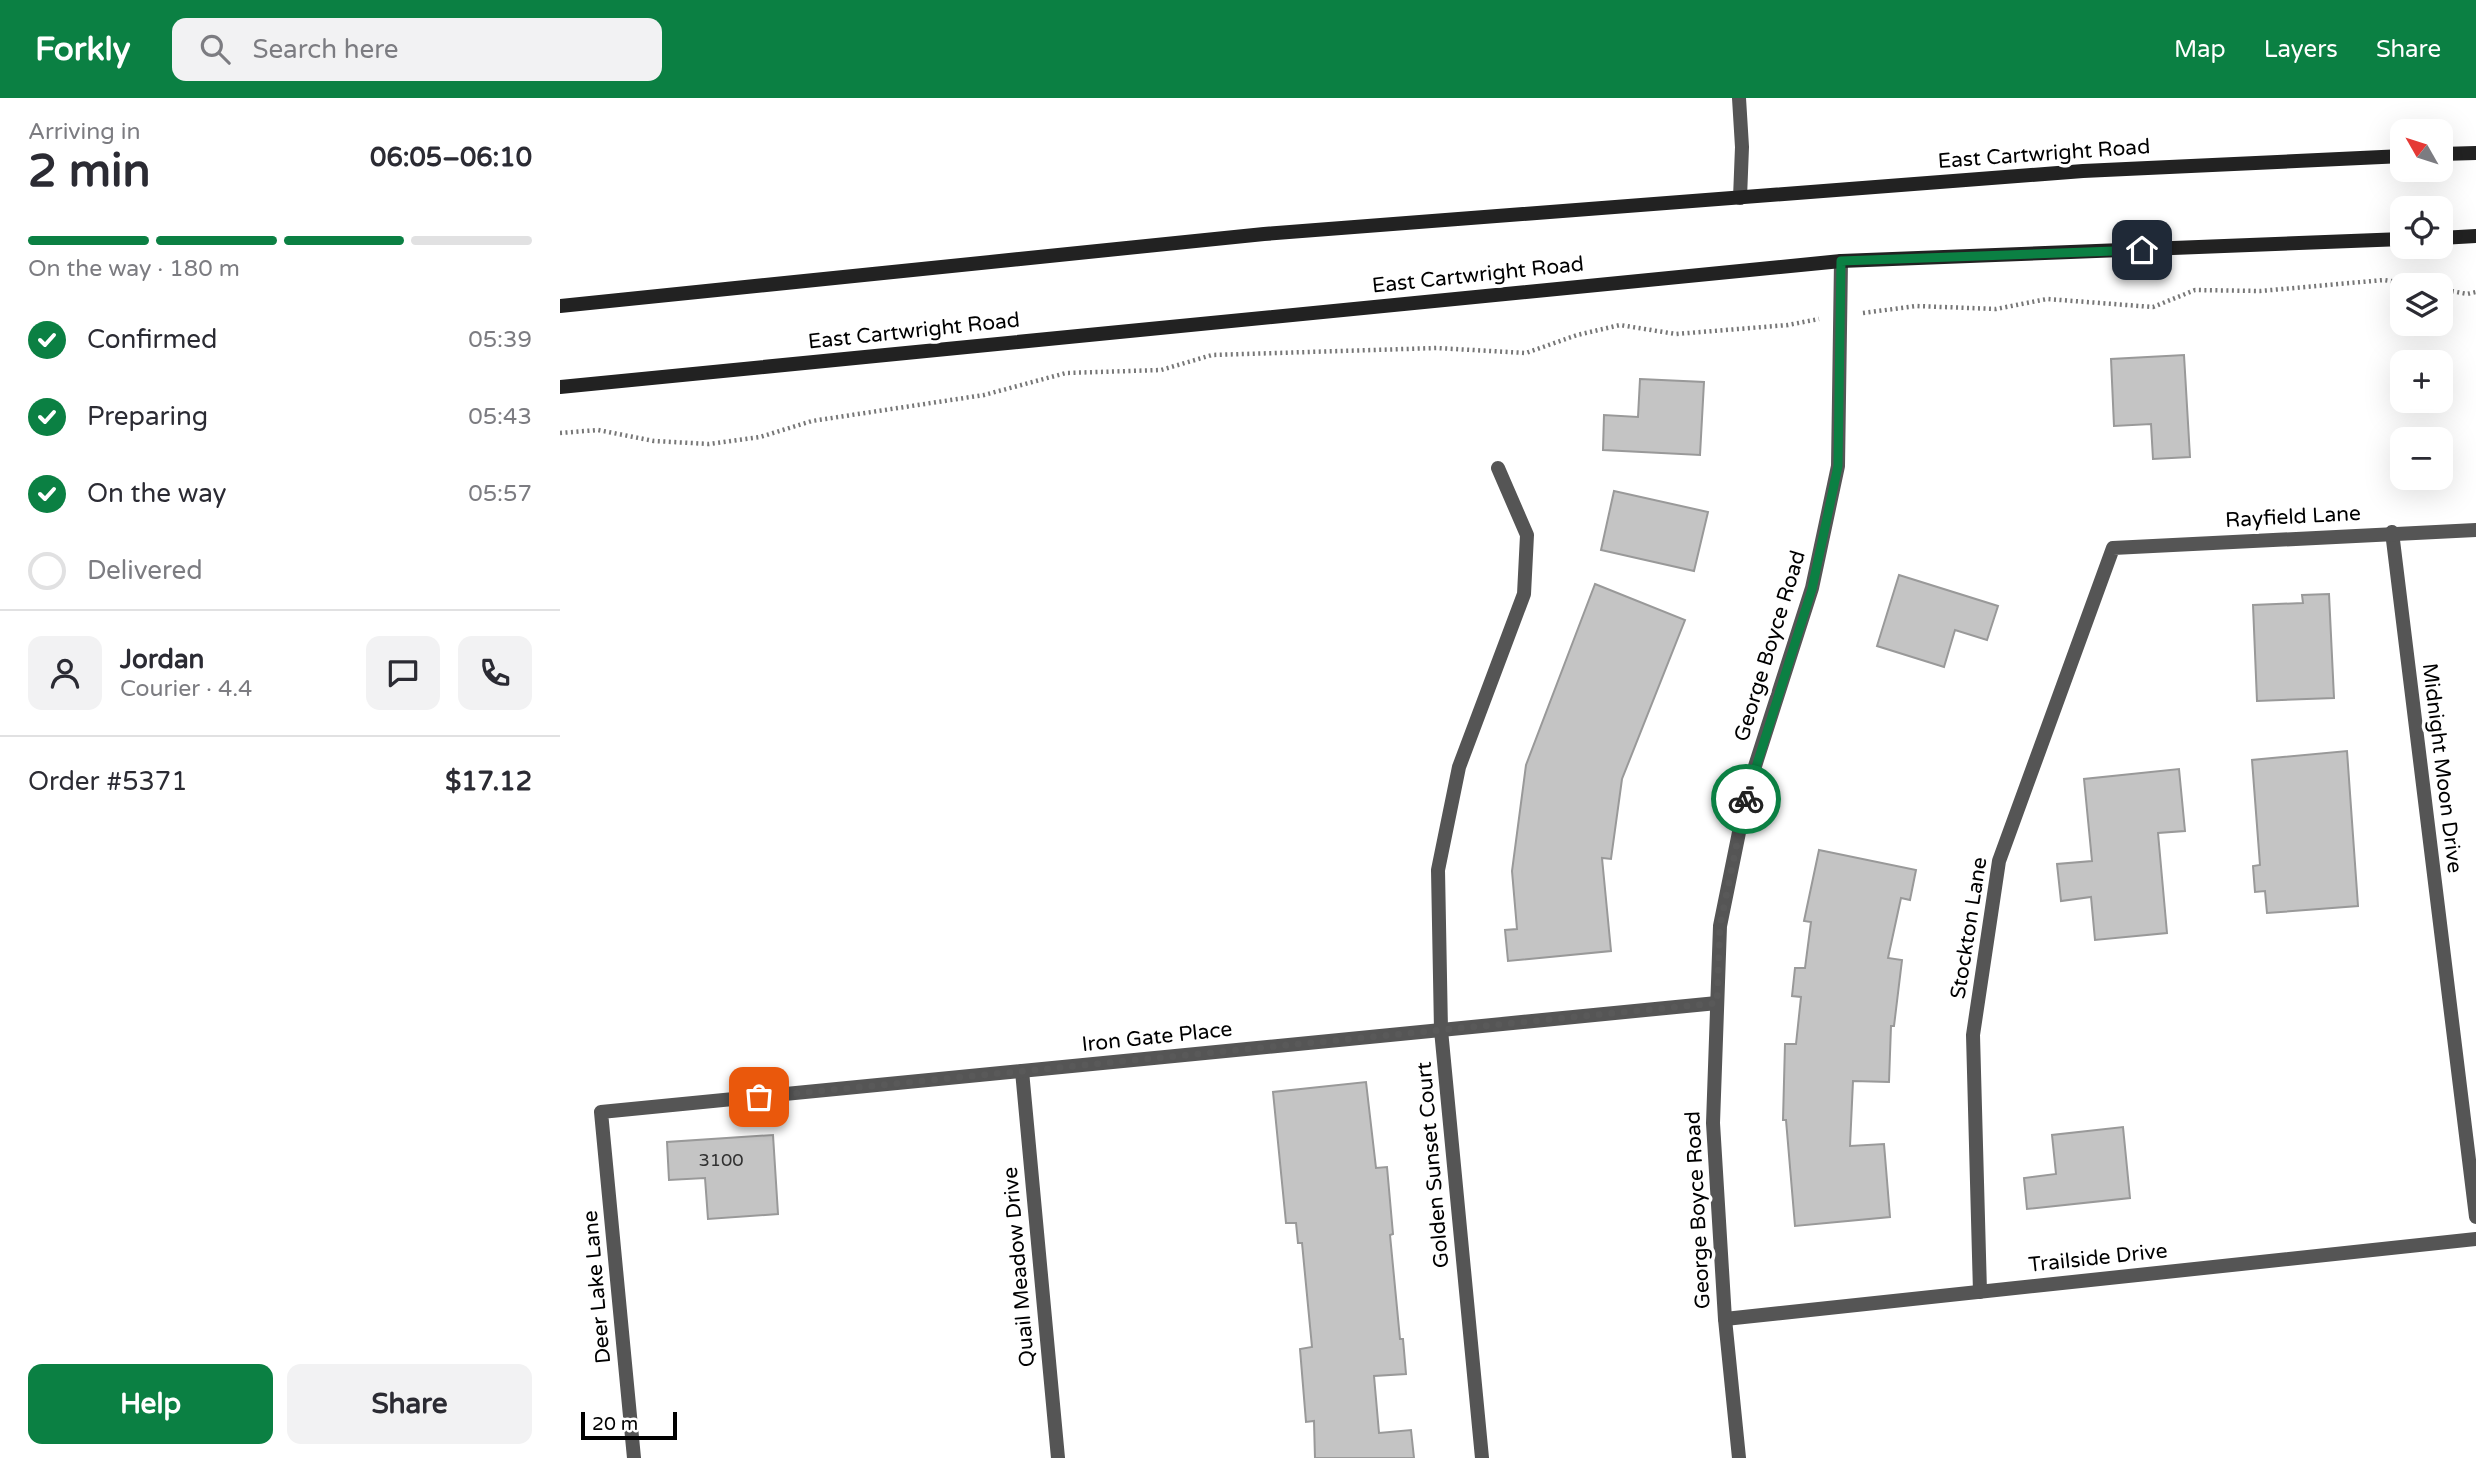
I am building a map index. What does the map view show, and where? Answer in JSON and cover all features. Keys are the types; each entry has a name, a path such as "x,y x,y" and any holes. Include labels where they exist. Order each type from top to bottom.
{"main road":[{"path":"2454,154 2476,153"},
{"name":"East Cartwright Road","path":"560,306 1264,234 2083,171 2390,157"},
{"path":"2453,237 2476,236"},
{"name":"East Cartwright Road","path":"560,387 1841,261 2390,240"}],"street":[{"path":"1739,98 1742,147 1740,198"},
{"name":"George Boyce Road","path":"1739,1458 1725,1319 1713,1123 1720,926 1748,788 1812,589 1838,466 1841,261"},
{"name":"Golden Sunset Court","path":"1482,1458 1441,1030 1438,870 1459,767 1524,594 1527,535 1498,468"},
{"name":"Rayfield Lane","path":"2113,548 2392,532 2476,530"},
{"name":"Midnight Moon Drive","path":"2392,532 2476,1217"},
{"name":"Stockton Lane","path":"1980,1292 1973,1035 1999,861 2113,548"},
{"name":"Iron Gate Place","path":"601,1112 1717,1003"},
{"name":"Quail Meadow Drive","path":"1022,1071 1058,1458"},
{"name":"Deer Lake Lane","path":"601,1112 634,1458"},
{"name":"Trailside Drive","path":"1725,1319 2476,1239"}],"path":[{"path":"560,433 598,430 654,441 709,444 760,437 812,421 984,395 1066,373 1161,370 1212,355 1437,348 1526,353 1577,335 1620,325 1676,334 1788,325 1916,306 1996,309 2047,299 2153,307 2195,290 2260,291 2390,281"},
{"path":"2453,291 2467,294 2476,292"}],"building":[{"path":"2184,355 2190,457 2153,459 2151,424 2114,426 2111,359"},
{"path":"1640,379 1704,382 1700,455 1603,450 1604,415 1638,417"},
{"path":"1614,491 1708,512 1694,571 1601,550"},
{"path":"1899,575 1998,606 1987,640 1955,630 1944,667 1877,646"},
{"path":"1595,584 1685,620 1622,779 1611,859 1602,858 1611,951 1508,961 1505,930 1517,929 1512,871 1526,765"},
{"path":"2329,594 2334,698 2257,701 2253,605 2303,603 2302,595"},
{"path":"2347,751 2358,906 2267,913 2265,891 2255,892 2253,866 2260,865 2252,760"},
{"path":"2179,769 2185,831 2158,833 2167,933 2095,940 2091,897 2061,901 2057,864 2092,861 2084,779"},
{"path":"1819,850 1916,870 1910,900 1901,898 1888,958 1902,960 1894,1026 1891,1026 1889,1082 1853,1081 1850,1146 1884,1144 1890,1217 1795,1226 1786,1120 1783,1120 1785,1044 1796,1044 1801,997 1792,996 1795,968 1805,968 1811,922 1804,921"},
{"path":"1366,1082 1376,1168 1387,1167 1393,1234 1390,1235 1406,1374 1374,1376 1379,1433 1411,1430 1414,1458 1315,1458 1314,1421 1306,1422 1300,1349 1312,1347 1302,1243 1298,1243 1296,1223 1286,1223 1273,1092"},
{"path":"2123,1127 2130,1198 2027,1209 2024,1178 2056,1174 2052,1135"},
{"path":"773,1135 778,1214 708,1219 705,1178 669,1180 667,1142"}],"way so far":[{"path":"759,1097 1717,1003 1720,926 1746,799"}],"route":[{"path":"1746,799 1812,589 1838,466 1841,261 2142,250"}]}
